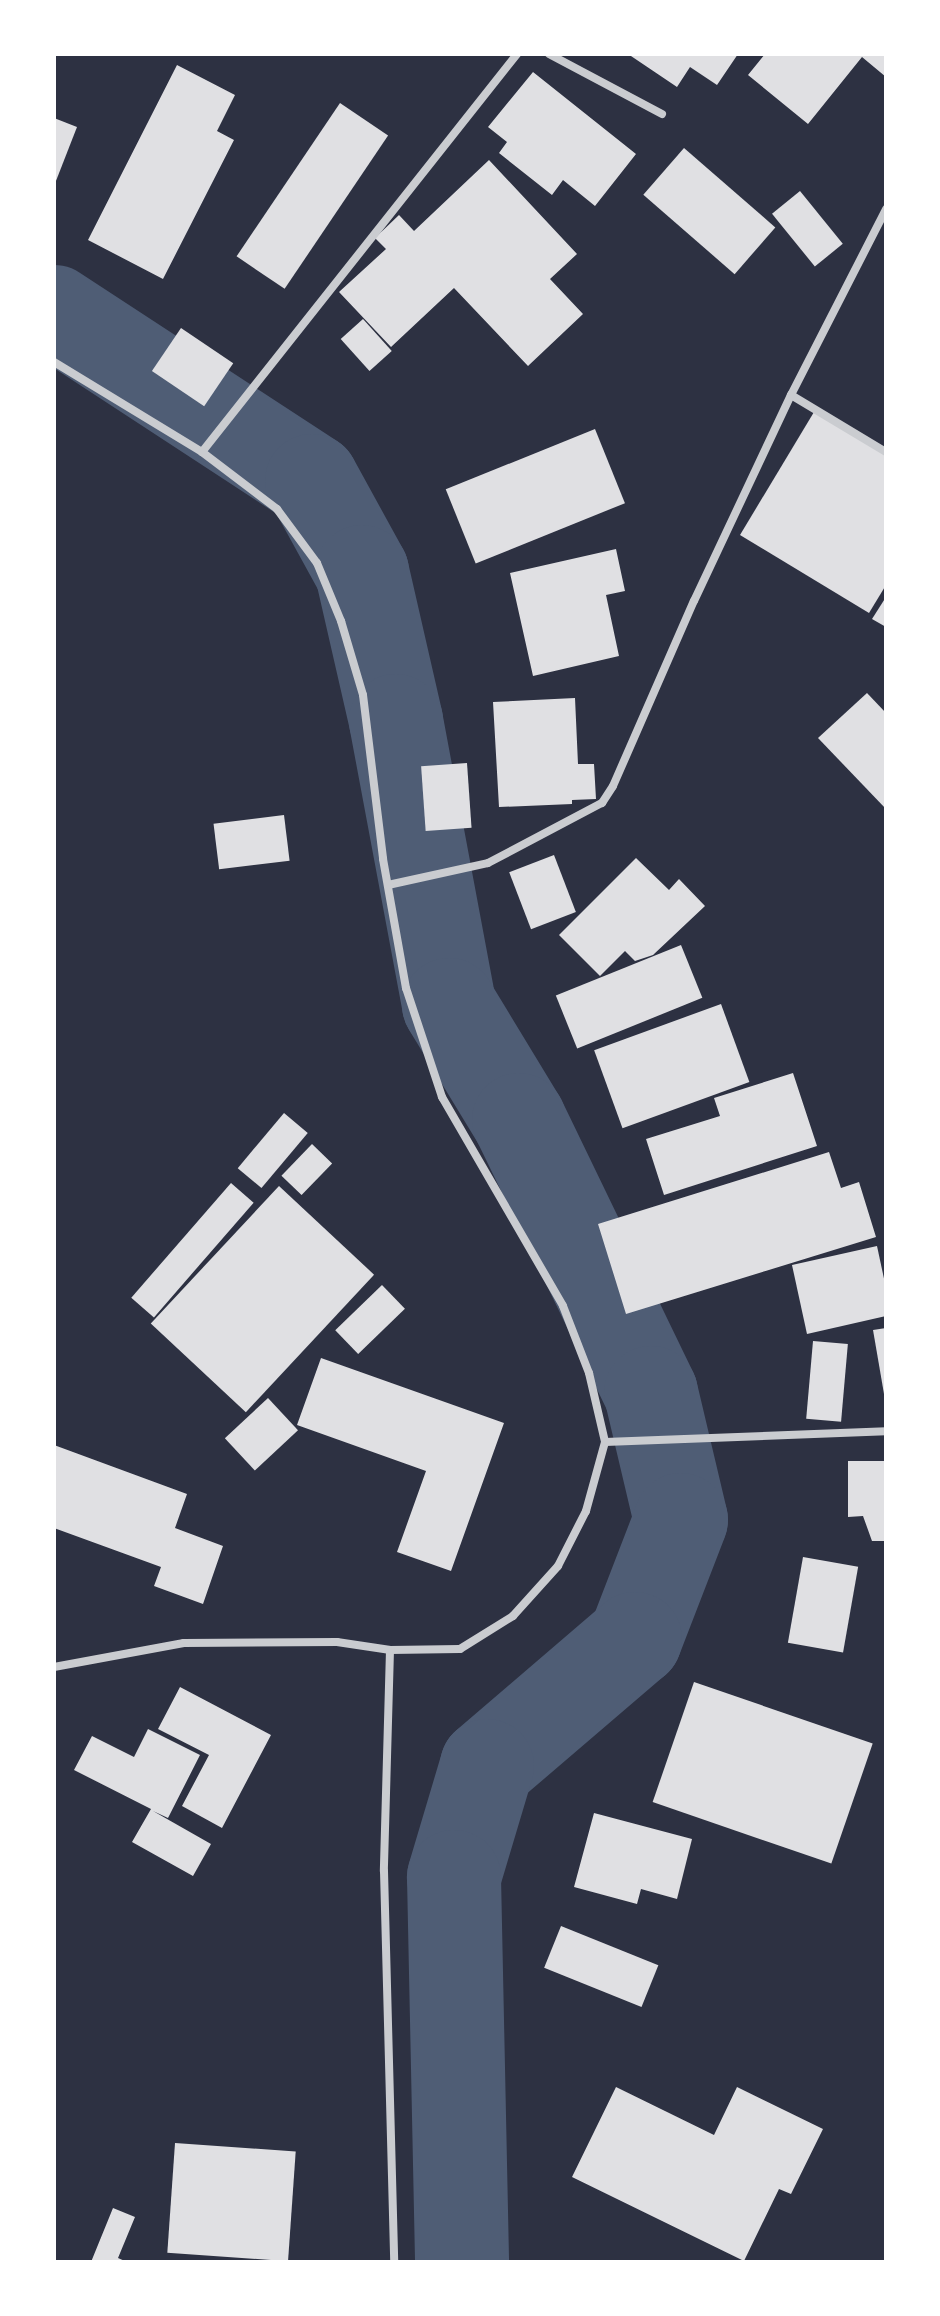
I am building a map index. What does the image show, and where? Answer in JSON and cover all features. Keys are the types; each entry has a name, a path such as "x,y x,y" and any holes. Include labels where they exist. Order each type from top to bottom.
{"street":[{"path":"204,451 270,363 517,54"},
{"path":"549,54 662,114"},
{"path":"391,884 488,863 602,803 613,786 694,601 791,395 886,209"},
{"path":"54,362 204,451 277,509 317,563 341,621 363,695 406,988 442,1097 563,1306 589,1373 607,1443 586,1511 558,1566 513,1616 460,1649 390,1650 337,1642 184,1643 54,1667"},
{"path":"791,395 886,452"},
{"path":"607,1443 886,1431"},
{"path":"390,1650 384,1871 394,2262"}],"building":[{"path":"628,54 738,54 717,85 690,67 677,87"},
{"path":"765,54 886,54 886,77 862,57 808,124 748,75"},
{"path":"177,65 235,95 217,131 234,140 163,279 88,240"},
{"path":"533,72 636,154 595,206 563,180 552,195 499,153 507,142 488,127"},
{"path":"340,103 388,135 285,289 237,256"},
{"path":"54,118 77,127 54,186"},
{"path":"684,148 775,227 735,274 643,195"},
{"path":"489,160 577,254 550,279 583,314 528,366 454,288 391,347 339,292 386,249 375,238 399,215 414,231"},
{"path":"800,191 843,244 815,267 772,214"},
{"path":"363,319 392,351 369,371 341,339"},
{"path":"181,328 233,363 204,406 152,371"},
{"path":"814,412 886,455 886,585 869,613 740,535"},
{"path":"595,429 625,503 476,563 446,489"},
{"path":"616,549 625,591 606,595 619,656 533,676 510,573"},
{"path":"886,597 886,627 872,619"},
{"path":"867,693 886,713 886,809 818,738"},
{"path":"575,698 578,764 594,764 596,799 572,800 572,804 499,807 493,702"},
{"path":"467,763 472,828 426,831 421,766"},
{"path":"284,815 290,861 219,869 214,824"},
{"path":"554,855 576,912 531,929 509,872"},
{"path":"636,858 669,890 679,879 705,906 653,955 635,961 625,951 600,976 559,935"},
{"path":"681,945 702,998 577,1048 556,996"},
{"path":"721,1004 749,1082 623,1128 594,1050"},
{"path":"793,1073 817,1146 664,1195 646,1139 720,1116 714,1098"},
{"path":"284,1113 308,1133 261,1188 238,1168"},
{"path":"312,1144 332,1163 302,1195 281,1176"},
{"path":"829,1152 841,1188 859,1182 876,1237 626,1314 598,1224"},
{"path":"231,1183 254,1203 154,1317 131,1298"},
{"path":"279,1186 374,1275 246,1412 151,1323"},
{"path":"877,1246 886,1288 886,1316 807,1334 792,1265"},
{"path":"382,1285 405,1309 358,1354 335,1330"},
{"path":"886,1328 886,1394 884,1394 873,1330"},
{"path":"813,1341 848,1344 841,1422 806,1419"},
{"path":"321,1358 504,1423 451,1571 397,1552 426,1471 297,1425"},
{"path":"268,1398 298,1430 255,1470 225,1438"},
{"path":"54,1445 187,1494 175,1528 223,1546 203,1604 154,1586 161,1567 54,1528"},
{"path":"848,1461 886,1461 886,1541 872,1541 863,1516 848,1517"},
{"path":"803,1557 858,1567 843,1652 788,1643"},
{"path":"694,1682 873,1744 831,1864 653,1802"},
{"path":"180,1687 271,1735 222,1828 182,1806 209,1755 158,1729"},
{"path":"148,1729 200,1755 168,1818 153,1811 211,1844 193,1876 132,1842 151,1809 74,1770 92,1736 134,1757"},
{"path":"594,1813 692,1839 677,1899 641,1889 637,1904 574,1887"},
{"path":"561,1926 658,1965 641,2007 544,1968"},
{"path":"616,2087 714,2135 737,2087 823,2129 791,2194 779,2189 744,2261 572,2177"},
{"path":"175,2143 296,2151 288,2261 167,2253"},
{"path":"113,2208 135,2217 118,2258 127,2262 91,2262"}],"waterway":[{"path":"54,312 312,481 362,572 396,721 449,1005 519,1120 651,1393 681,1520 635,1639 487,1766 454,1877 462,2262"}]}
